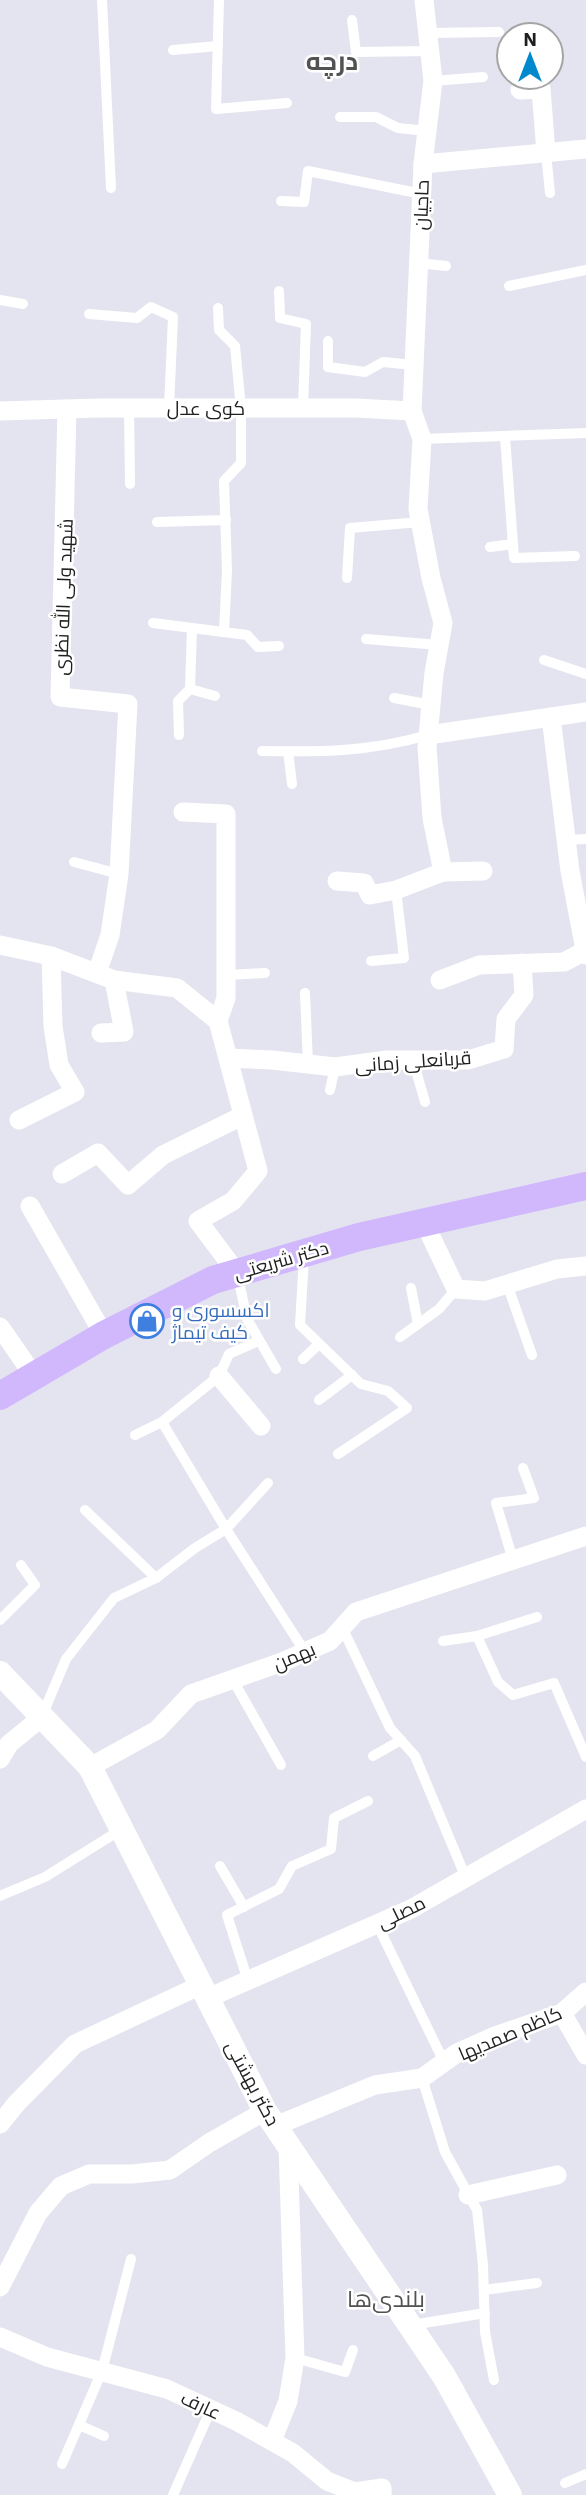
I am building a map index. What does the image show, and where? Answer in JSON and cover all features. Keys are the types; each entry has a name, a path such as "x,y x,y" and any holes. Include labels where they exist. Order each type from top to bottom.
{"main road":[{"name":"دکتر شریعتی","path":"0,1396 104,1335 213,1280 359,1237 586,1186"}],"street":[{"name":"حاجیان","path":"412,411 423,164 433,81 424,0"},
{"path":"541,91 546,153"},
{"path":"423,164 586,149"},
{"name":"کوی عدل","path":"0,411 303,408 412,411"},
{"name":"شهید ولی الله نظری","path":"68,409 60,697 128,704 119,874 105,976"},
{"path":"412,411 422,439 418,509 443,623 427,747 432,818 443,872"},
{"path":"428,735 586,712"},
{"path":"440,980 479,965 564,962 586,953 576,840 551,718"},
{"path":"183,812 226,814 226,998 218,1021"},
{"path":"337,881 364,883 370,895 396,890 443,872 483,871"},
{"path":"0,945 51,956 105,976 177,988 218,1021 258,1171 233,1202 198,1221 237,1273"},
{"path":"19,1119 75,1092 59,1065 52,1026 51,956"},
{"name":"قربانعلی زمانی","path":"229,1058 335,1067 387,1060 468,1060 504,1049 506,1019 524,996 522,963"},
{"path":"101,1033 124,1032 105,976"},
{"path":"62,1174 98,1153 128,1185 163,1155 242,1116"},
{"path":"30,1206 104,1335"},
{"path":"424,1222 456,1289 485,1291 557,1269 586,1266"},
{"path":"0,1327 34,1376"},
{"path":"219,1376 261,1426"},
{"name":"بهمن","path":"90,1767 157,1730 191,1694 330,1641 356,1612 586,1535"},
{"name":"دکتر بهشتی","path":"0,1673 90,1767 276,2127 444,2376 510,2495"},
{"path":"0,1759 9,1744 42,1717"},
{"name":"مصلی","path":"0,2124 75,2044 205,1991 248,1981 411,1909 586,1809"},
{"name":"کاظم صمدیها","path":"0,2287 38,2213 61,2186 89,2174 132,2174 170,2170 209,2143 276,2127 374,2085 422,2078 457,2053 495,2036 562,2013 586,1992"},
{"path":"562,2013 586,2055"},
{"path":"272,2441 288,2401 295,2358 276,2127"},
{"path":"468,2194 557,2175"},
{"name":"عارف","path":"0,2337 47,2357 167,2389 293,2453 328,2488 355,2492 382,2488 382,2495"}],"lane":[{"path":"103,0 111,188"},
{"path":"219,0 216,109 287,103"},
{"path":"352,20 356,52 495,33"},
{"path":"173,50 218,46"},
{"path":"433,81 483,77"},
{"path":"340,117 376,117 398,128 427,131"},
{"path":"546,153 550,192"},
{"path":"281,201 304,202 308,171 422,194"},
{"path":"418,263 446,266"},
{"path":"509,286 586,270"},
{"path":"279,291 280,318 306,324 303,408"},
{"path":"0,300 23,304"},
{"path":"89,314 137,318 151,307 173,317 169,408"},
{"path":"218,309 219,330 235,346 241,408 241,463 224,481 227,570 224,632"},
{"path":"328,341 328,367 365,372 383,362 414,366"},
{"path":"129,408 130,484"},
{"path":"422,439 586,433"},
{"path":"505,437 513,558 575,556"},
{"path":"157,522 226,520"},
{"path":"347,578 350,528 420,522"},
{"path":"490,547 513,544"},
{"path":"153,624 247,635 258,647 279,646"},
{"path":"179,736 178,701 190,689 192,628"},
{"path":"366,639 439,645"},
{"path":"544,660 586,674"},
{"path":"190,689 215,695"},
{"path":"394,698 431,705"},
{"path":"262,751 339,752 402,743 428,735"},
{"path":"288,751 292,784"},
{"path":"74,862 119,874"},
{"path":"371,961 404,958 396,890"},
{"path":"226,975 265,973"},
{"path":"305,993 308,1064"},
{"path":"413,1060 425,1102"},
{"path":"330,1090 335,1067"},
{"path":"305,1253 300,1325 360,1384 388,1391 407,1408 338,1454"},
{"path":"237,1273 247,1319 276,1369"},
{"path":"507,1284 532,1355"},
{"path":"411,1288 418,1324"},
{"path":"400,1337 439,1309 456,1289"},
{"path":"135,1434 162,1422 219,1376 229,1354 258,1341"},
{"path":"303,1359 319,1344"},
{"path":"319,1400 352,1375"},
{"path":"162,1422 226,1529 305,1652"},
{"path":"513,1560 496,1503 534,1498 523,1468"},
{"path":"42,1717 66,1659 114,1598 156,1578 195,1548 226,1529 268,1483"},
{"path":"85,1510 156,1578"},
{"path":"0,1620 35,1585 21,1565"},
{"path":"443,1641 477,1636 537,1617"},
{"path":"342,1627 390,1728 415,1756 466,1878"},
{"path":"477,1636 498,1682 513,1695 554,1683 586,1757"},
{"path":"233,1680 281,1765"},
{"path":"373,1756 401,1740"},
{"path":"248,1981 227,1915 279,1889 292,1866 331,1849 334,1818 368,1801"},
{"path":"0,1896 45,1877 122,1829"},
{"path":"220,1866 244,1907"},
{"path":"377,1924 444,2062"},
{"path":"422,2078 445,2152 477,2210 485,2332 494,2380"},
{"path":"62,2464 102,2371 131,2259"},
{"path":"484,2290 537,2283"},
{"path":"409,2325 485,2314"},
{"path":"295,2358 345,2372 353,2350"},
{"path":"173,2495 211,2409"},
{"path":"79,2426 104,2436"},
{"path":"565,2483 586,2474"}],"place":[{"name":"اکسسوری و کیف تیماژ","path":"147,1321"}],"district":[{"name":"درچه","path":"332,60"},
{"name":"بلندی‌ها","path":"386,2298"}]}
